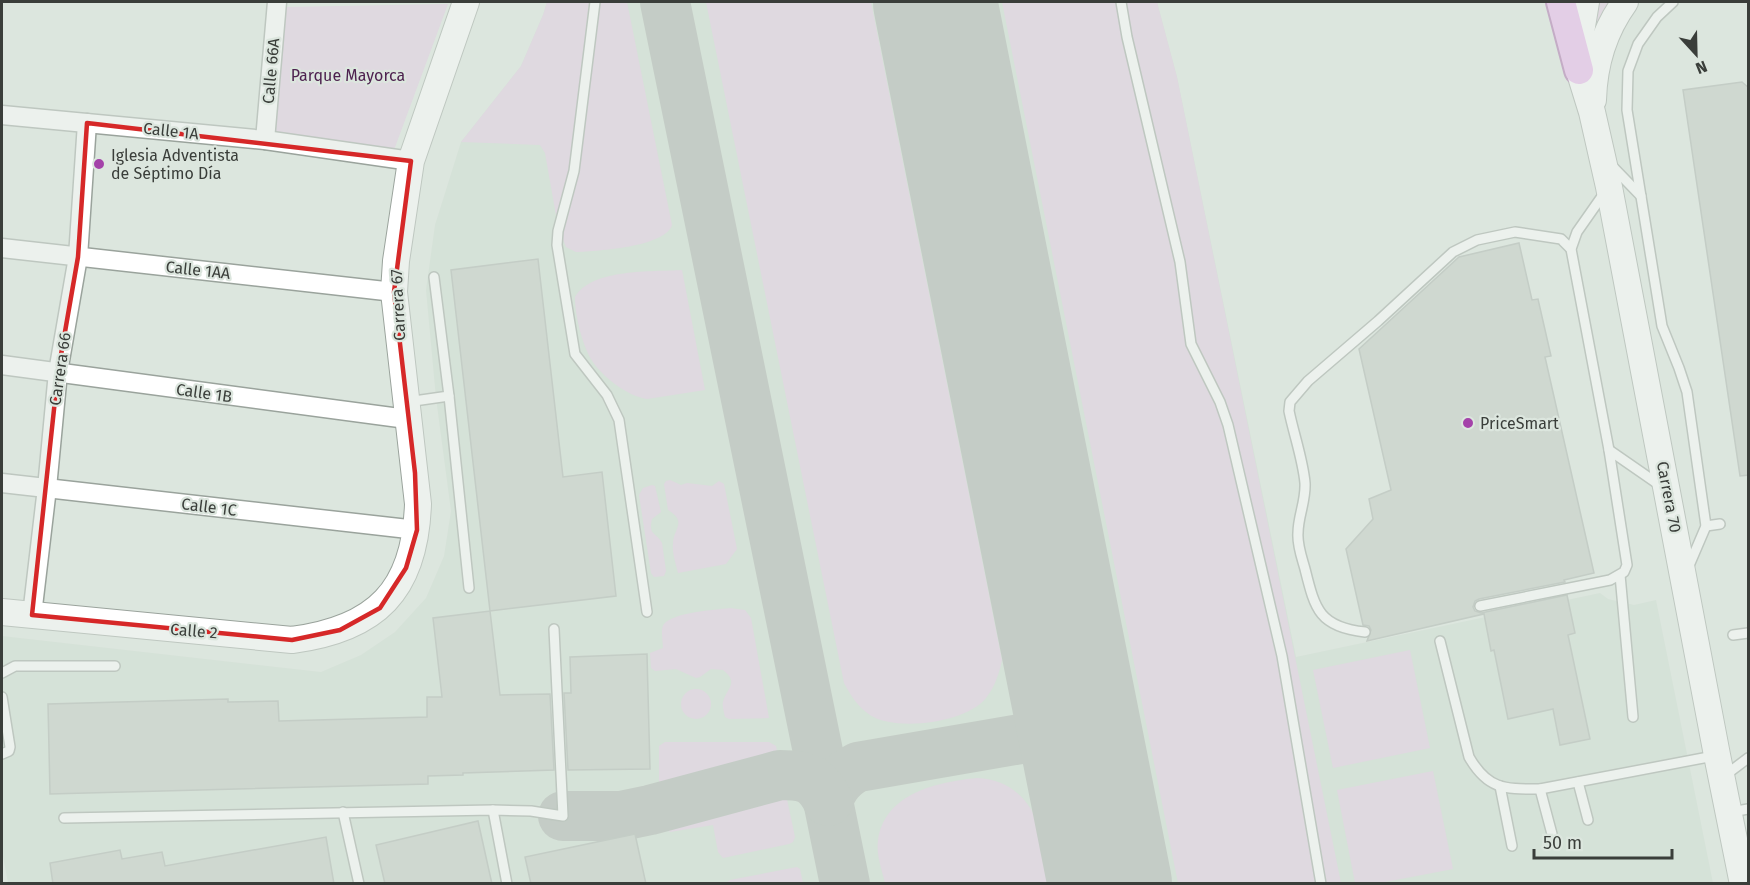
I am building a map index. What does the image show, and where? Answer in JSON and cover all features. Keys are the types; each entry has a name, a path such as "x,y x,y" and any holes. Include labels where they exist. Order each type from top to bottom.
{"main road":[{"path":"1562,2 1579,70"}],"street":[{"name":"Calle 66A","path":"265,140 278,2"},
{"name":"Carrera 67","path":"380,608 393,592 406,568 417,531 416,483 394,292 396,261 411,160 466,2"},
{"name":"Carrera 70","path":"1586,2 1578,45 1579,70 1592,112 1609,188 1719,767 1739,811 1743,884"},
{"name":"Carrera 70","path":"1592,112 1594,76 1603,43 1625,2"},
{"name":"Calle 1A","path":"2,115 265,140 411,160"},
{"name":"Carrera 66","path":"32,615 58,372 78,257 87,123"},
{"name":"Calle 1AA","path":"2,248 394,292"},
{"name":"Calle 1B","path":"2,365 407,410"},
{"name":"Calle 1C","path":"2,483 417,531"},
{"name":"Calle 2","path":"2,612 291,640 318,637 340,630 380,608"}],"lane":[{"path":"595,2 574,171 558,231 557,245 575,354 607,395 619,420 647,612"},
{"path":"1121,2 1126,37 1180,262 1191,344 1220,402 1228,425 1282,656 1321,884"},
{"path":"1673,2 1657,17 1638,44 1628,71 1627,110 1662,326 1687,392 1706,526 1684,578"},
{"path":"1602,156 1641,196"},
{"path":"1609,188 1577,232 1571,249 1609,450 1626,556 1627,565 1620,576 1633,717"},
{"path":"1365,632 1342,627 1324,617 1314,603 1298,543 1297,531 1305,499 1305,481 1289,411 1290,402 1308,381 1453,252 1465,245 1498,234 1515,232 1561,239 1571,249"},
{"path":"434,277 469,588"},
{"path":"407,410 449,396"},
{"path":"1609,450 1667,490"},
{"path":"1706,526 1720,524"},
{"path":"1480,606 1596,583 1620,576"},
{"path":"64,818 493,810 531,811 563,816 554,629"},
{"path":"1733,635 1749,633"},
{"path":"1440,641 1469,757 1478,773 1500,786 1515,789 1540,789 1578,782 1719,767 1749,758"},
{"path":"2,673 15,666 115,666"},
{"path":"2,697 10,747 9,751 2,754"},
{"path":"1578,782 1588,820"},
{"path":"1500,786 1512,846"},
{"path":"1540,789 1552,834"},
{"path":"493,810 507,884"},
{"path":"343,812 359,884"}],"highlighted area":[{"path":"87,123 411,161 394,292 415,473 417,530 406,568 380,608 340,630 292,640 32,615 58,372 78,257"}],"shaded area":[{"path":"547,2 1157,2 1177,77 1296,657 1600,593 1608,599 1634,605 1656,600 1713,883 8,883 2,851 2,636 321,672 361,655 395,632 426,598 444,556 451,511 436,398 426,290 435,225 461,142 521,66"}],"green space":[{"path":"547,2 589,2 570,173 557,221 545,153 540,145 461,142 521,66"},
{"path":"596,2 627,2 672,225 667,232 644,243 614,249 576,252 566,247 562,237 578,173"},
{"path":"706,2 871,2 1002,660 996,680 986,698 963,714 913,724 882,720 870,715 862,708 844,683"},
{"path":"1002,2 1157,2 1177,77 1341,883 1178,883"},
{"path":"1598,2 1614,2 1595,51"},
{"name":"Parque Mayorca","path":"448,4 394,150 272,137 286,7"},
{"path":"682,270 705,390 647,399 639,397 615,384 591,359 580,329 575,297 583,288 609,276"},
{"path":"670,480 681,485 687,483 712,486 719,481 724,484 737,549 726,564 678,573 673,547 678,522 674,514 668,510 664,484"},
{"path":"655,486 661,512 652,519 651,528 662,543 666,571 664,576 654,577 651,573 639,495 643,488"},
{"path":"730,608 745,610 751,618 769,718 729,719 725,717 723,702 731,679 723,670 711,669 696,678 676,669 655,671 651,668 650,653 663,648 663,626 669,620 685,614"},
{"path":"1410,650 1430,748 1333,768 1313,670"},
{"path":"696,689 707,693 711,704 707,715 696,719 685,715 681,704 685,693"},
{"path":"665,742 769,742 776,746 778,756 769,766 664,794 659,787 659,746"},
{"path":"1433,771 1453,869 1380,883 1355,883 1337,790"},
{"path":"977,778 997,781 1012,789 1024,800 1041,830 1054,883 885,883 878,841 882,825 891,811 915,793 930,787"},
{"path":"780,785 785,790 795,837 789,844 723,858 718,852 713,825 670,832 666,829 664,821 667,817"},
{"path":"797,867 800,869 803,883 726,883 730,880"}],"building":[{"path":"1742,82 1749,88 1749,475 1740,476 1683,90"},
{"name":"PriceSmart","path":"1519,243 1532,300 1538,299 1551,356 1545,357 1594,573 1564,580 1565,582 1479,599 1475,601 1473,607 1475,611 1481,613 1567,595 1575,633 1568,635 1590,739 1560,745 1553,709 1508,719 1484,614 1367,641 1371,630 1369,626 1363,625 1346,549 1373,519 1369,499 1391,490 1359,349 1459,257"},
{"path":"538,259 563,477 602,472 616,596 490,611 451,270"},
{"path":"490,611 500,695 550,694 554,770 428,776 428,784 50,794 48,704 228,699 228,702 278,701 279,721 427,717 427,697 442,697 433,618"},
{"path":"647,654 650,769 568,770 564,693 571,693 570,657"},
{"path":"478,821 492,884 385,884 376,845"},
{"path":"635,834 646,884 531,884 525,857"},
{"path":"326,837 334,884 53,884 50,863 120,850 122,859 162,852 165,866"}],"taxiway":[{"path":"665,2 845,884"},
{"path":"1038,736 1059,724 1068,714 1072,690"},
{"path":"828,801 839,781 858,767 1038,736 1066,739 1078,746 1085,758"},
{"path":"563,816 621,816 780,775 809,779 819,787 828,801"}],"runway":[{"path":"935,2 1110,884"}],"place":[{"name":"Iglesia Adventista de Séptimo Día","path":"99,164"},
{"name":"PriceSmart","path":"1468,423"}]}
